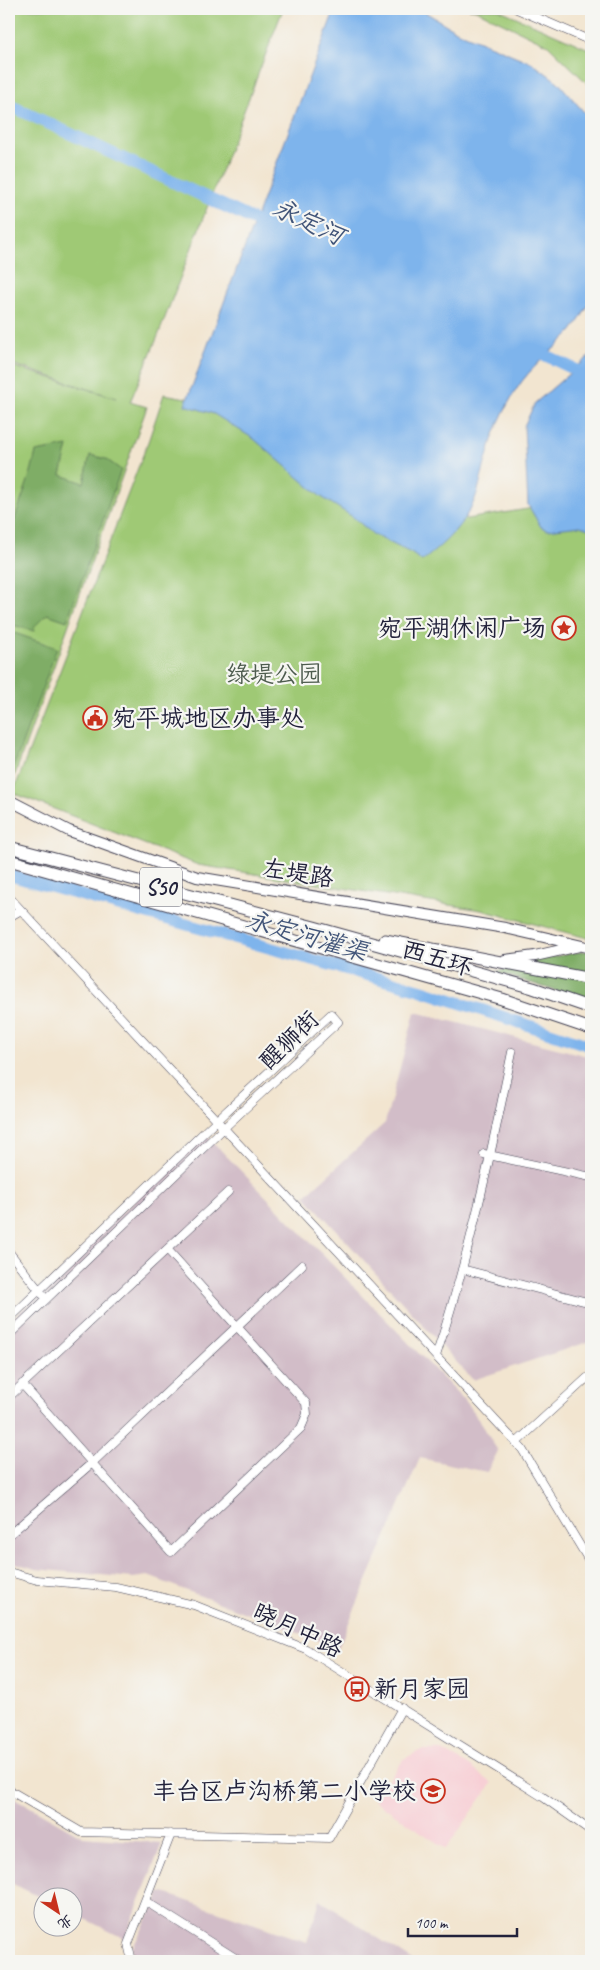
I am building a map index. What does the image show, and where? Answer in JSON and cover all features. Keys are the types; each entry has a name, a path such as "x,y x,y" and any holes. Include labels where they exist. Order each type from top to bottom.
{"highway":[{"name":"西五环","path":"9,847 314,927 533,988 591,1008"},
{"name":"西五环","path":"9,860 484,994 591,1028"},
{"path":"314,927 495,960 591,980"}],"main road":[{"name":"左堤路","path":"9,800 70,831 196,877 505,928 587,947"},
{"path":"495,960 535,956 587,947"}],"street":[{"path":"517,9 591,41"},
{"path":"9,897 522,1449 591,1564"},
{"path":"9,917 21,910"},
{"name":"醒狮街","path":"9,1319 216,1120 331,1014 338,1022 224,1128 9,1335"},
{"path":"436,1356 453,1305 462,1269 512,1052"},
{"path":"487,1155 591,1176"},
{"path":"9,1396 228,1192"},
{"path":"22,1384 171,1552 301,1428 307,1414 306,1403 167,1249"},
{"path":"9,1252 46,1299"},
{"path":"9,1535 92,1464 302,1265"},
{"path":"462,1269 591,1303"},
{"path":"516,1443 587,1378"},
{"name":"晓月中路","path":"9,1572 37,1580 116,1587 194,1605 306,1649 543,1797 591,1832"},
{"path":"9,1790 81,1832 329,1838 402,1708"},
{"path":"132,1961 128,1944 171,1834"},
{"path":"145,1901 240,1961"}],"shaded area":[{"path":"415,1012 591,1057 591,1341 473,1380 305,1196 385,1123"},
{"path":"204,1133 469,1405 498,1451 487,1472 420,1458 338,1648 148,1576 133,1578 36,1569 9,1561 9,1322"},
{"name":"丰台区卢沟桥第二小学校","path":"421,1750 441,1750 467,1764 492,1783 446,1849 374,1800 404,1759"},
{"path":"9,1795 83,1837 162,1843 125,1939 82,1918 82,1888 32,1888 32,1893 9,1882"},
{"path":"161,1892 307,1942 320,1900 413,1961 135,1961 132,1949"}],"green space":[{"path":"9,9 283,9 158,336 130,402 147,407 9,791 9,365 116,398 9,363"},
{"path":"469,9 498,9 591,50 591,87 548,45 476,10"},
{"name":"绿堤公园","path":"164,394 258,411 411,528 546,506 591,524 591,939 481,910 198,865 13,793 148,442"},
{"path":"68,446 61,475 84,483 90,455 106,459 121,470 67,621 47,614 35,626 34,631 9,624 9,536 36,452"},
{"path":"9,631 57,648 9,780"},
{"path":"585,951 591,952 591,1002 496,972 535,960"}],"water":[{"path":"335,9 420,9 458,32 532,63 558,82 583,111 591,117 591,300 571,332 535,366 516,390 495,431 478,492 472,505 454,532 442,545 422,561 411,553 374,535 353,517 320,496 254,439 214,414 185,405"},
{"path":"591,355 591,530 580,526 547,530 541,527 528,505 524,426 535,403"}],"waterway":[{"name":"永定河","path":"9,105 269,227"},
{"name":"永定河","path":"530,348 591,377"},
{"name":"永定河灌渠","path":"9,875 421,990 591,1046"}],"place":[{"name":"宛平湖休闲广场","path":"564,628"},
{"name":"宛平城地区办事处","path":"95,718"},
{"name":"新月家园","path":"357,1689"},
{"name":"丰台区卢沟桥第二小学校","path":"433,1791"}]}
